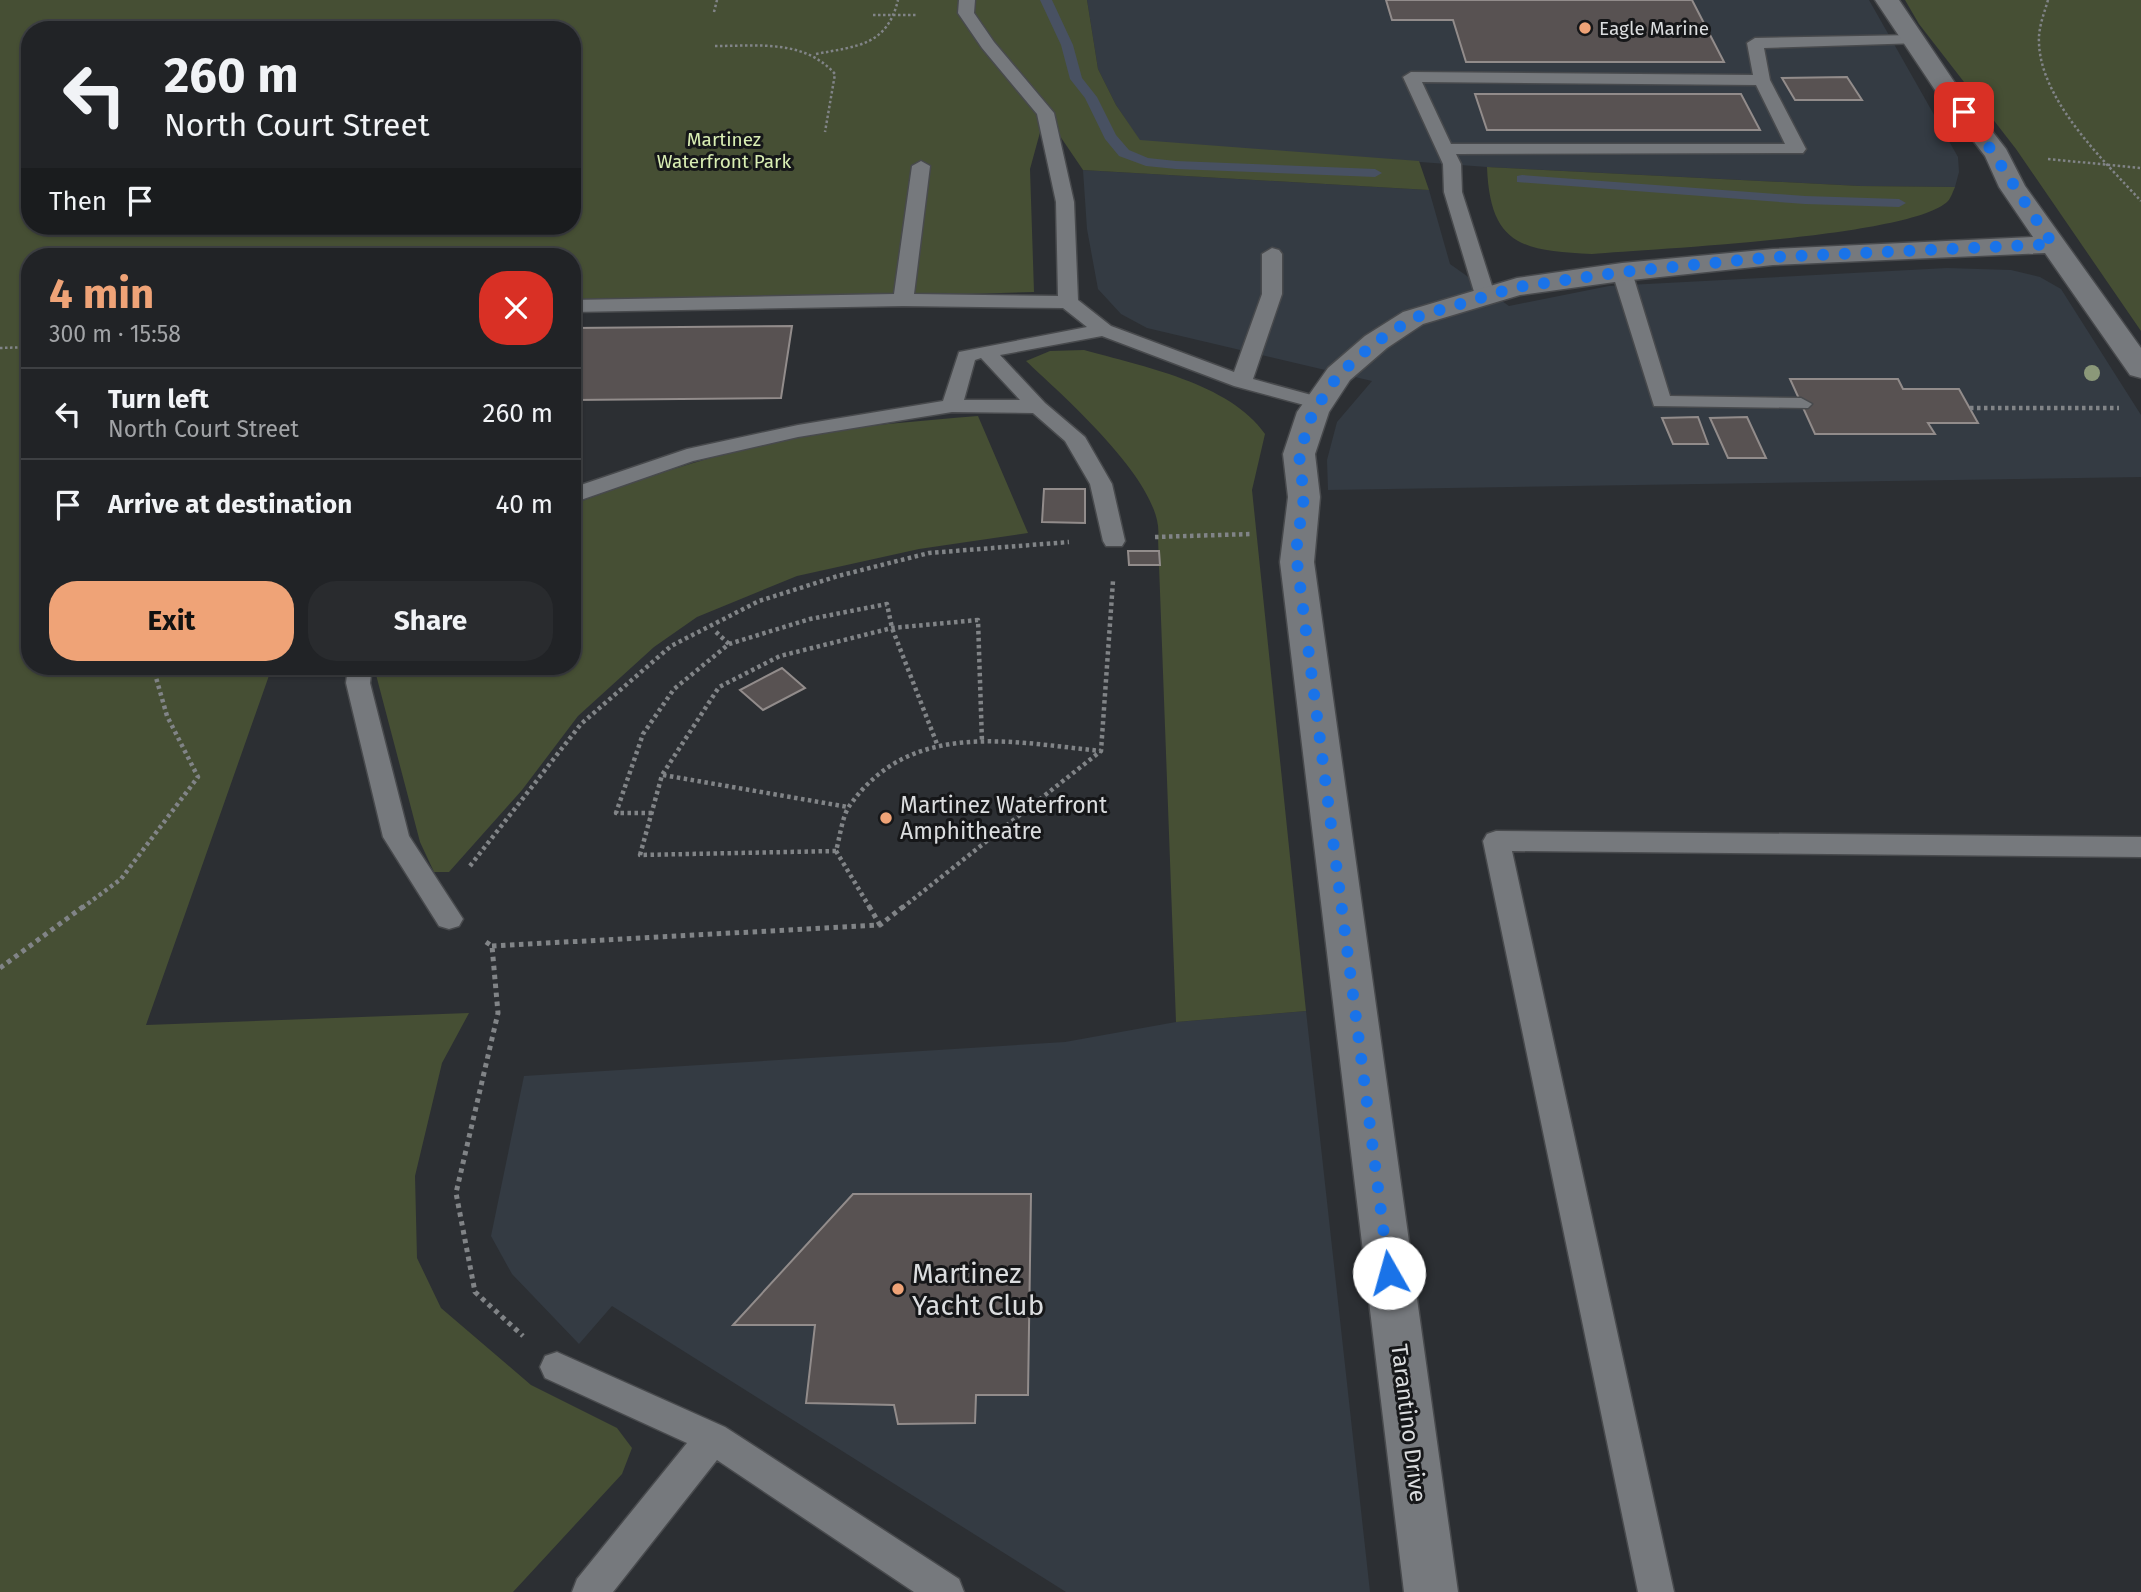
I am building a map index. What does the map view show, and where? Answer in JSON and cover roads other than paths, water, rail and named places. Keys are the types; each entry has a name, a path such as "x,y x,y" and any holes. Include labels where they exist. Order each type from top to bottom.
{"street":[{"path":"1887,0 1997,156 2012,187 2141,369"},
{"name":"Tarantino Drive","path":"1431,1592 1301,589 1298,535 1304,497 1299,454 1319,403 1339,374 1376,342 1413,318 1517,287 1622,272 1773,257 2053,244"}],"lane":[{"path":"967,0 966,13 988,46 1045,114 1065,202 1068,302"},
{"path":"1446,149 1797,149 1762,80 1755,43 1914,40"},
{"path":"1485,295 1453,192 1452,164 1411,77 1762,80"},
{"path":"903,300 921,166"},
{"path":"1241,382 1272,294 1272,254"},
{"path":"1622,272 1661,402 1801,404"},
{"path":"581,306 903,300 1068,302 1104,330 1241,382 1319,403"},
{"path":"952,406 966,356 1104,330"},
{"path":"985,351 1038,407 1074,437 1101,484 1114,541"},
{"path":"581,493 687,456 798,431 952,406 1038,407"},
{"path":"359,675 358,683 396,837 449,919"},
{"path":"1656,1592 1496,841 2141,847"},
{"path":"557,1367 713,1438 946,1592"},
{"path":"590,1592 713,1438"}],"waterway":[{"path":"1046,0 1067,45 1076,79 1091,97 1110,136 1124,153 1146,162 1176,165 1375,173"},
{"path":"1522,179 1805,200 1899,203"}],"place":[{"name":"Eagle Marine","path":"1585,28"},
{"name":"Martinez Waterfront Amphitheatre","path":"886,818"},
{"name":"Martinez Yacht Club","path":"898,1289"}],"park label":[{"name":"Martinez Waterfront Park","path":"724,150"}]}
